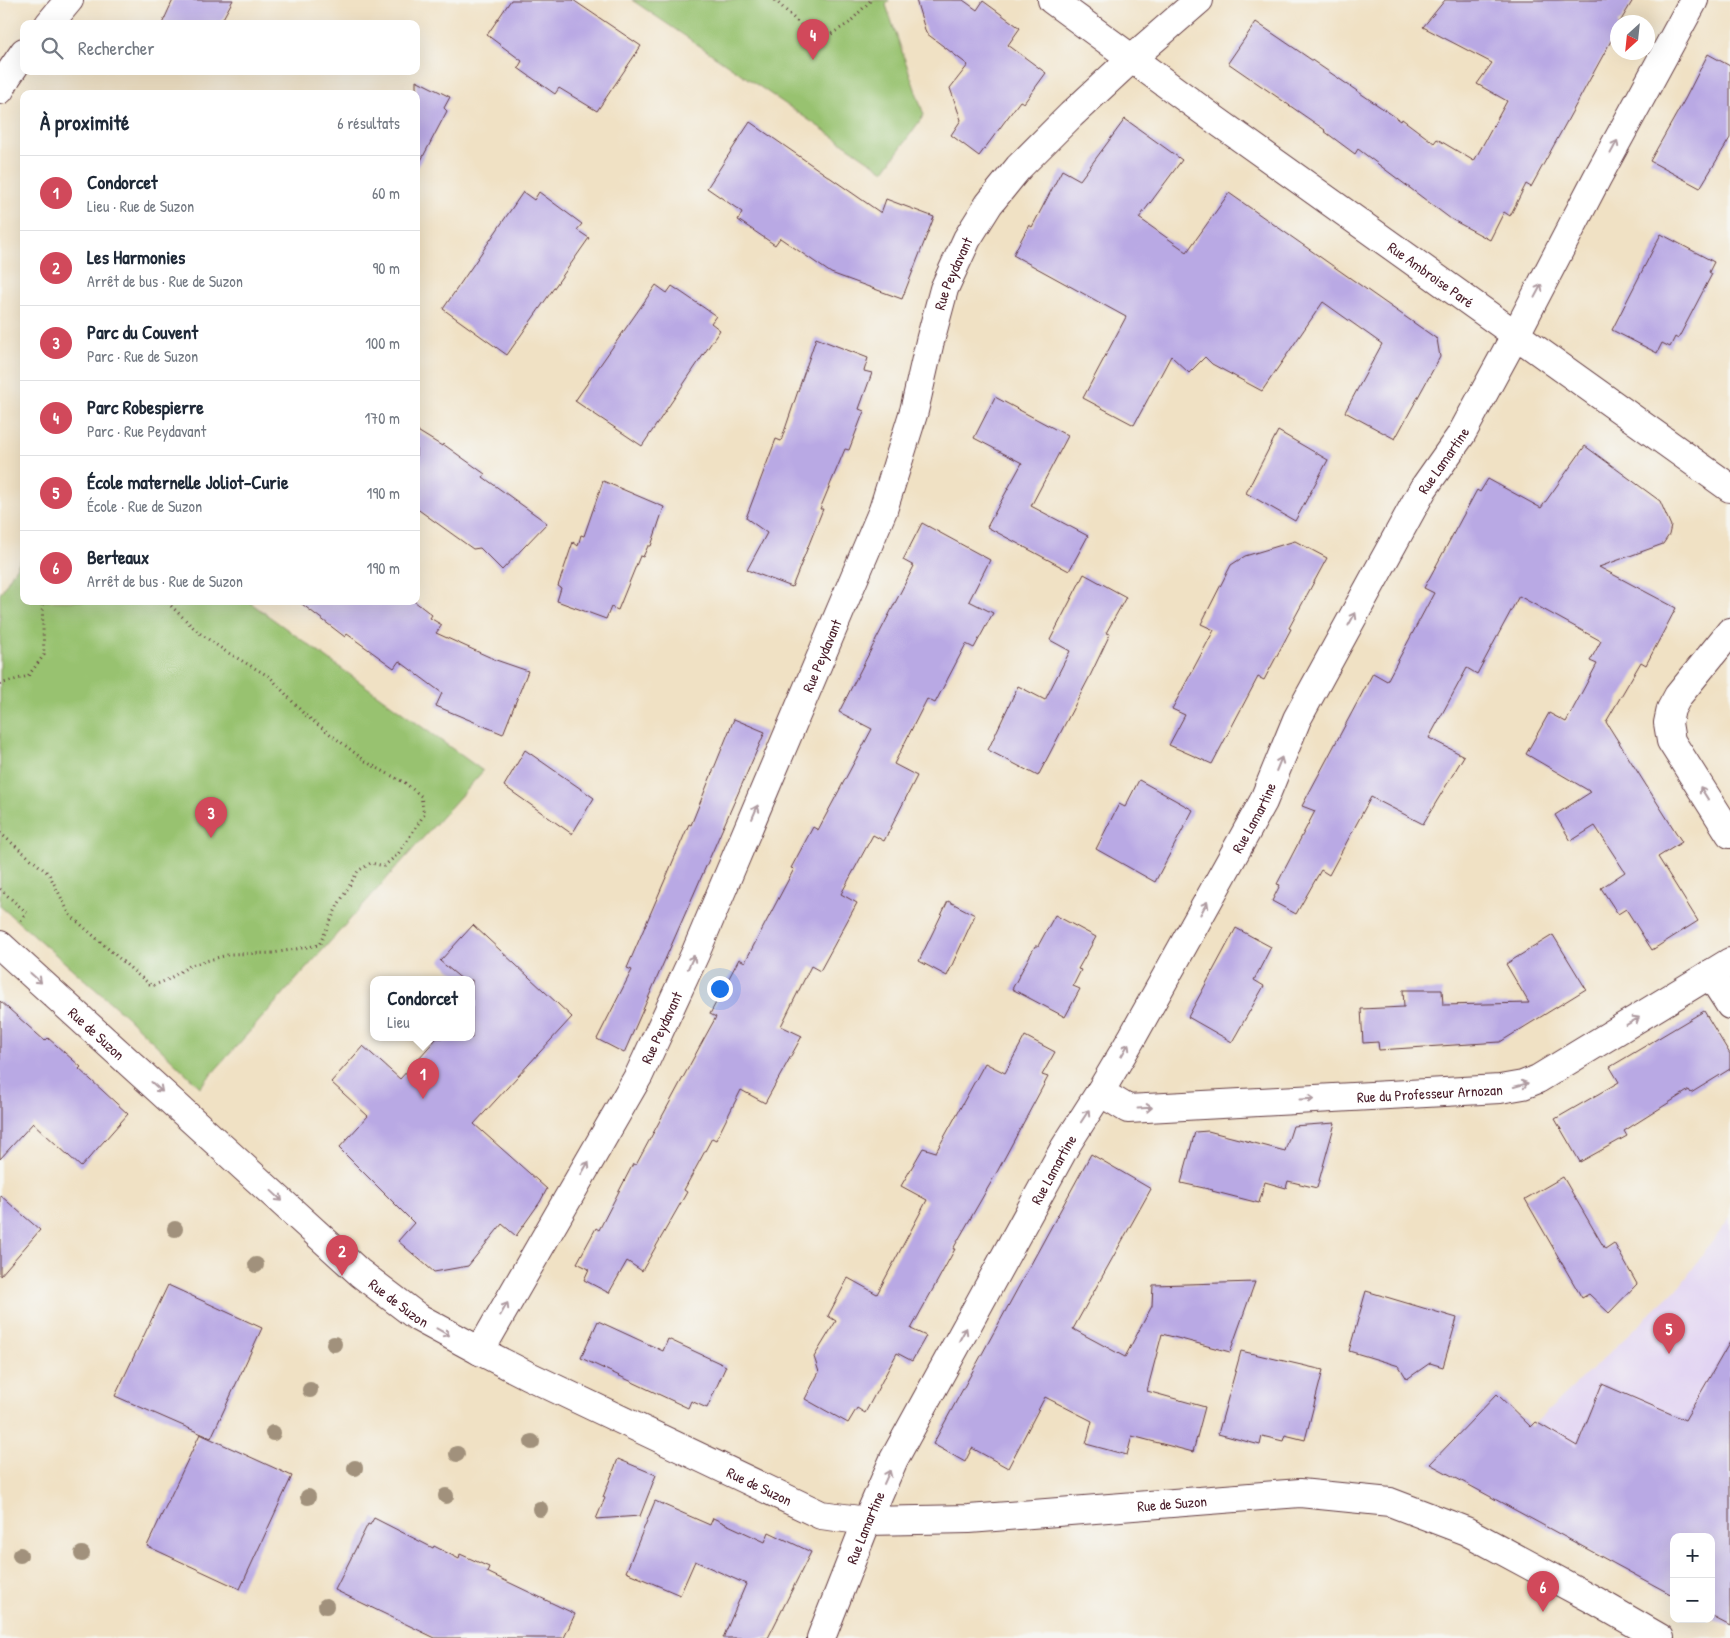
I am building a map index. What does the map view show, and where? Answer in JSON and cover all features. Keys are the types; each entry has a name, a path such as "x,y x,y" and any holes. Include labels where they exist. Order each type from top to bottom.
{"street":[{"path":"52,20 69,0"},
{"name":"Rue Ambroise Paré","path":"1052,0 1131,59 1730,488"},
{"name":"Rue Peydavant","path":"480,1351 638,1075 695,954 883,510 914,411 944,289 967,239 989,204 1019,167 1131,59 1199,0"},
{"name":"Rue Lamartine","path":"821,1638 894,1460 1065,1147 1133,1036 1264,802 1297,719 1423,489 1460,435 1516,334 1597,178 1694,0"},
{"path":"0,90 20,58"},
{"path":"1726,645 1678,696 1671,709 1668,723 1672,741 1730,834"},
{"name":"Rue de Suzon","path":"0,945 360,1273 418,1318 526,1375 821,1515 867,1522 969,1519 1300,1493 1390,1502 1466,1531 1660,1638"},
{"path":"1720,968 1730,1005"},
{"name":"Rue du Professeur Arnozan","path":"1100,1092 1128,1109 1500,1089 1524,1085 1538,1079 1720,968"}],"path":[{"path":"776,0 806,30 828,36 849,23 871,0"},
{"path":"0,684 28,676 44,655 42,605"},
{"path":"0,833 49,874 70,915 152,986 168,980 191,964 231,954 273,953 319,945 358,871 370,863 384,866 398,854 424,815 420,796 405,783 361,757 304,714 270,677 225,652 198,632 170,605"}],"shaded area":[{"path":"1730,1217 1730,1626 1715,1618 1715,1533 1670,1533 1670,1594 1471,1487 1536,1422 1680,1286"}],"green space":[{"path":"632,0 889,0 886,5 924,115 884,171"},
{"path":"20,561 20,605 254,605 483,771 200,1087 125,1015 0,906 0,594"}],"building":[{"path":"173,0 233,0 222,20 164,20"},
{"path":"511,0 573,0 641,46 597,111 559,88 555,94 518,68 522,61 487,35"},
{"path":"916,0 963,0 977,10 983,1 1020,28 1008,45 1046,73 1024,103 1020,101 979,156 951,135 961,120 950,88 968,65 926,33"},
{"path":"1445,0 1633,0 1624,15 1610,15 1610,43 1531,187 1526,184 1510,216 1504,212 1490,240 1451,219 1358,149 1355,154 1325,130 1228,63 1256,22 1401,121 1402,119 1434,143 1437,139 1474,161 1507,101 1477,84 1492,63 1423,27"},
{"path":"1708,54 1730,66 1730,138 1700,188 1650,161"},
{"path":"416,80 450,97 444,108 447,111 420,162 420,90 416,90"},
{"path":"1125,119 1182,160 1139,218 1187,252 1229,193 1437,339 1440,357 1395,439 1345,412 1382,344 1323,302 1262,391 1212,364 1205,357 1189,373 1171,356 1134,425 1083,398 1126,317 1013,255 1029,225 1032,227 1062,170 1080,180"},
{"path":"750,122 881,213 886,199 934,217 902,299 831,273 780,238 775,245 738,220 742,212 707,188"},
{"path":"523,192 534,200 539,192 582,224 577,230 589,238 507,355 443,309"},
{"path":"1661,234 1714,262 1709,272 1712,274 1678,339 1675,337 1670,347 1662,343 1657,353 1612,330"},
{"path":"656,285 667,293 672,286 716,316 711,323 720,330 642,446 575,401"},
{"path":"816,338 868,358 864,371 872,373 859,409 864,411 849,450 845,449 820,509 823,509 792,587 747,570 767,533 746,518 776,439 781,441"},
{"path":"995,397 1068,436 1031,506 1088,536 1069,571 987,527 1022,463 974,438"},
{"path":"1278,431 1328,460 1295,521 1246,493"},
{"path":"420,432 442,446 443,444 485,474 483,477 547,523 502,570 480,548 473,549 420,511"},
{"path":"1585,446 1660,501 1671,526 1669,535 1663,544 1599,567 1676,608 1646,665 1641,662 1606,722 1682,842 1658,857 1698,921 1652,950 1626,909 1618,914 1601,888 1625,872 1595,826 1571,841 1555,815 1591,792 1526,754 1549,713 1566,722 1597,664 1590,661 1601,641 1519,596 1477,674 1467,668 1429,738 1464,756 1423,824 1371,797 1329,875 1321,870 1296,914 1272,901 1280,885 1277,884 1315,811 1302,806 1373,673 1387,681 1434,593 1424,588 1477,490 1480,492 1488,479 1541,508"},
{"path":"603,481 664,507 651,546 648,546 643,557 640,556 618,610 611,607 606,619 557,601 561,588 558,586 573,542 578,546 581,535 584,536"},
{"path":"922,523 990,560 969,601 993,613 974,648 966,644 935,703 927,699 894,764 917,776 884,841 873,835 841,894 857,903 820,971 811,966 781,1026 802,1036 765,1103 741,1090 716,1140 712,1138 684,1190 687,1192 642,1271 627,1261 609,1293 584,1280 589,1269 577,1263 596,1228 599,1230 633,1164 636,1165 716,1017 710,1014 739,959 745,962 794,869 791,868 813,827 818,830 872,729 839,712 914,566 903,560"},
{"path":"1295,541 1327,558 1289,628 1291,629 1264,680 1258,677 1212,764 1169,745 1185,715 1172,709 1214,630 1201,624 1231,565 1245,556"},
{"path":"1084,574 1126,597 1106,633 1110,634 1090,676 1038,776 988,750 1018,686 1045,700 1070,651 1050,640"},
{"path":"303,605 419,605 432,615 430,618 442,625 436,633 496,660 528,671 503,734 436,706 442,693 399,661 394,668 347,634 345,637"},
{"path":"734,719 765,732 624,1053 597,1039 632,970 627,968 689,824 691,825"},
{"path":"525,750 594,798 572,834 504,786"},
{"path":"1139,780 1193,810 1155,882 1096,849 1119,804 1125,807"},
{"path":"948,901 975,915 947,976 919,961"},
{"path":"1055,915 1096,937 1078,969 1081,970 1073,986 1080,989 1065,1017 1012,989 1035,946 1038,946"},
{"path":"473,925 572,1017 474,1124 547,1189 540,1202 516,1236 502,1224 468,1266 434,1272 398,1241 414,1223 339,1148 368,1116 331,1082 363,1046 400,1079 434,1041 475,1041 475,976 458,976 440,961"},
{"path":"1236,928 1271,947 1254,980 1264,986 1232,1042 1188,1017"},
{"path":"1553,935 1586,989 1500,1042 1379,1050 1378,1042 1363,1043 1361,1009 1404,1007 1403,990 1442,990 1443,1005 1529,1003 1506,964"},
{"path":"0,1001 45,1041 48,1038 81,1067 79,1069 128,1114 81,1167 33,1123 0,1159"},
{"path":"1704,1011 1730,1054 1730,1069 1691,1093 1689,1090 1624,1131 1627,1136 1580,1162 1555,1119 1619,1082 1610,1067"},
{"path":"1025,1036 1055,1052 1042,1075 1048,1077 911,1329 926,1336 912,1361 897,1353 865,1413 857,1408 848,1423 805,1399 819,1372 814,1357 836,1321 828,1316 848,1278 877,1294 927,1200 901,1186 923,1148 936,1152 985,1063 1005,1073"},
{"path":"1335,1123 1317,1188 1288,1181 1286,1188 1265,1182 1259,1203 1181,1183 1195,1132 1208,1131 1285,1151 1293,1126"},
{"path":"1091,1154 1151,1189 1073,1329 1125,1357 1152,1306 1153,1285 1255,1282 1230,1352 1162,1334 1147,1391 1205,1407 1193,1452 1132,1436 1127,1455 1086,1444 1092,1421 1045,1397 1008,1468 972,1448 965,1462 933,1444"},
{"path":"1563,1177 1605,1249 1614,1243 1637,1284 1609,1313 1589,1294 1582,1298 1525,1199"},
{"path":"0,1195 40,1230 0,1276"},
{"path":"168,1285 262,1328 211,1438 115,1396"},
{"path":"1366,1291 1457,1318 1443,1367 1430,1363 1407,1379 1399,1366 1349,1351"},
{"path":"598,1321 663,1351 668,1339 726,1366 707,1408 691,1401 688,1408 581,1358"},
{"path":"1730,1342 1730,1626 1715,1618 1715,1533 1670,1533 1670,1594 1430,1464 1497,1394 1531,1427 1536,1422 1577,1446 1602,1384 1685,1420"},
{"path":"1241,1351 1323,1370 1305,1440 1285,1435 1283,1441 1262,1436 1260,1445 1218,1434"},
{"path":"200,1434 292,1476 240,1589 147,1546"},
{"path":"618,1459 656,1475 640,1516 596,1519 605,1498 603,1497"},
{"path":"655,1501 710,1525 713,1518 765,1542 769,1532 811,1552 768,1638 723,1638 746,1584 695,1561 680,1595 626,1572"},
{"path":"374,1518 433,1548 434,1546 459,1559 460,1554 489,1567 487,1572 575,1614 564,1638 435,1638 335,1590 368,1524 370,1525"}],"place":[{"name":"Parc Robespierre","path":"813,60"},
{"name":"Parc du Couvent","path":"211,838"},
{"name":"Condorcet","path":"423,1099"},
{"name":"Les Harmonies","path":"342,1276"},
{"name":"École maternelle Joliot-Curie","path":"1669,1354"},
{"name":"Berteaux","path":"1543,1612"}]}
